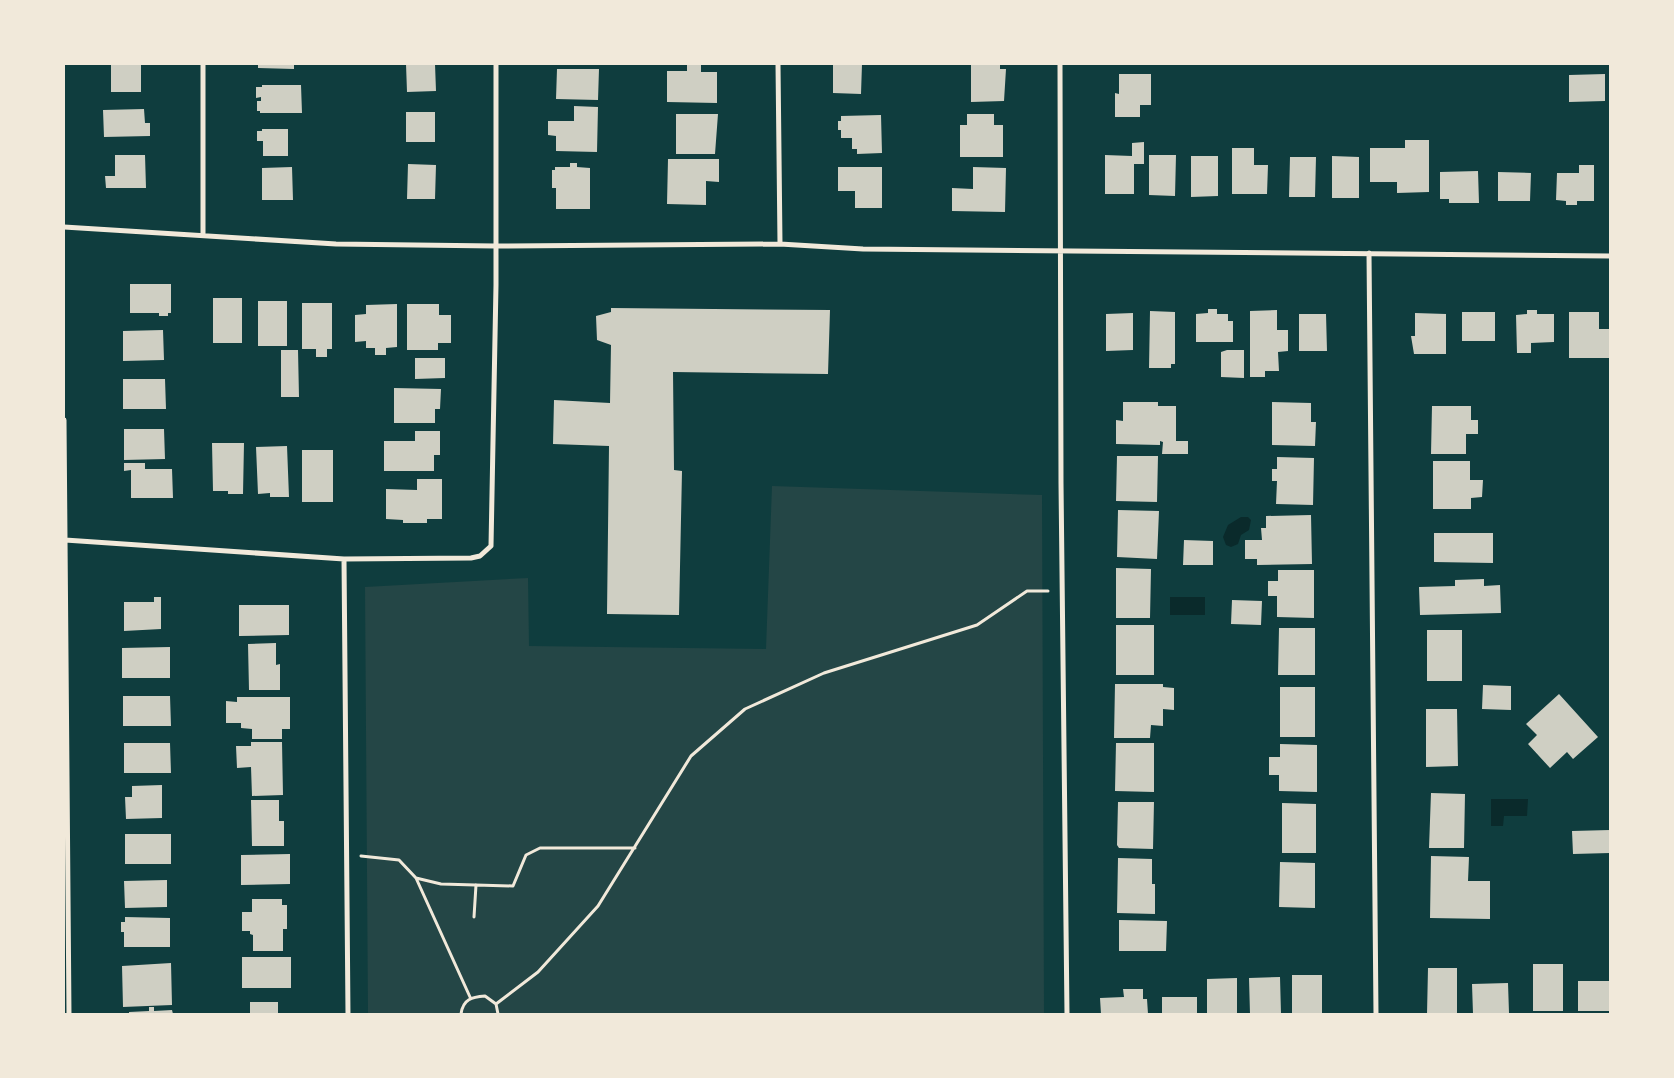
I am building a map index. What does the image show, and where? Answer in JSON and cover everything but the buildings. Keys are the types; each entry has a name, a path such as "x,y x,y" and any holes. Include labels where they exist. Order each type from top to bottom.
{"street":[{"path":"203,64 204,234"},
{"path":"65,540 344,559 471,558 484,553 491,545 496,64"},
{"path":"778,64 780,244"},
{"path":"1060,64 1062,591 1067,1014"},
{"path":"64,227 204,234 336,244 495,246 780,244 864,249 1062,249 1610,256"},
{"path":"1369,253 1376,1014"},
{"path":"64,420 68,1014"},
{"path":"344,559 348,1014"}],"path":[{"path":"496,1004 538,972 598,906 691,756 745,709 824,673 977,625 1027,591 1062,591"},
{"path":"416,878 441,884 513,886 526,855 540,848 635,848"},
{"path":"348,856 399,860 416,878 470,997"},
{"path":"474,917 476,885"},
{"path":"462,1014 464,1004 470,997 485,996 496,1004 498,1014"}],"shaded area":[{"path":"772,486 1042,495 1044,1014 368,1014 365,587 528,578 529,646 766,649"},
{"path":"1241,517 1248,517 1251,520 1249,530 1241,535 1238,544 1231,547 1226,545 1223,537 1228,525"},
{"path":"1170,597 1205,597 1205,615 1170,615"},
{"path":"1491,799 1528,799 1527,816 1504,816 1503,826 1491,826"}]}
